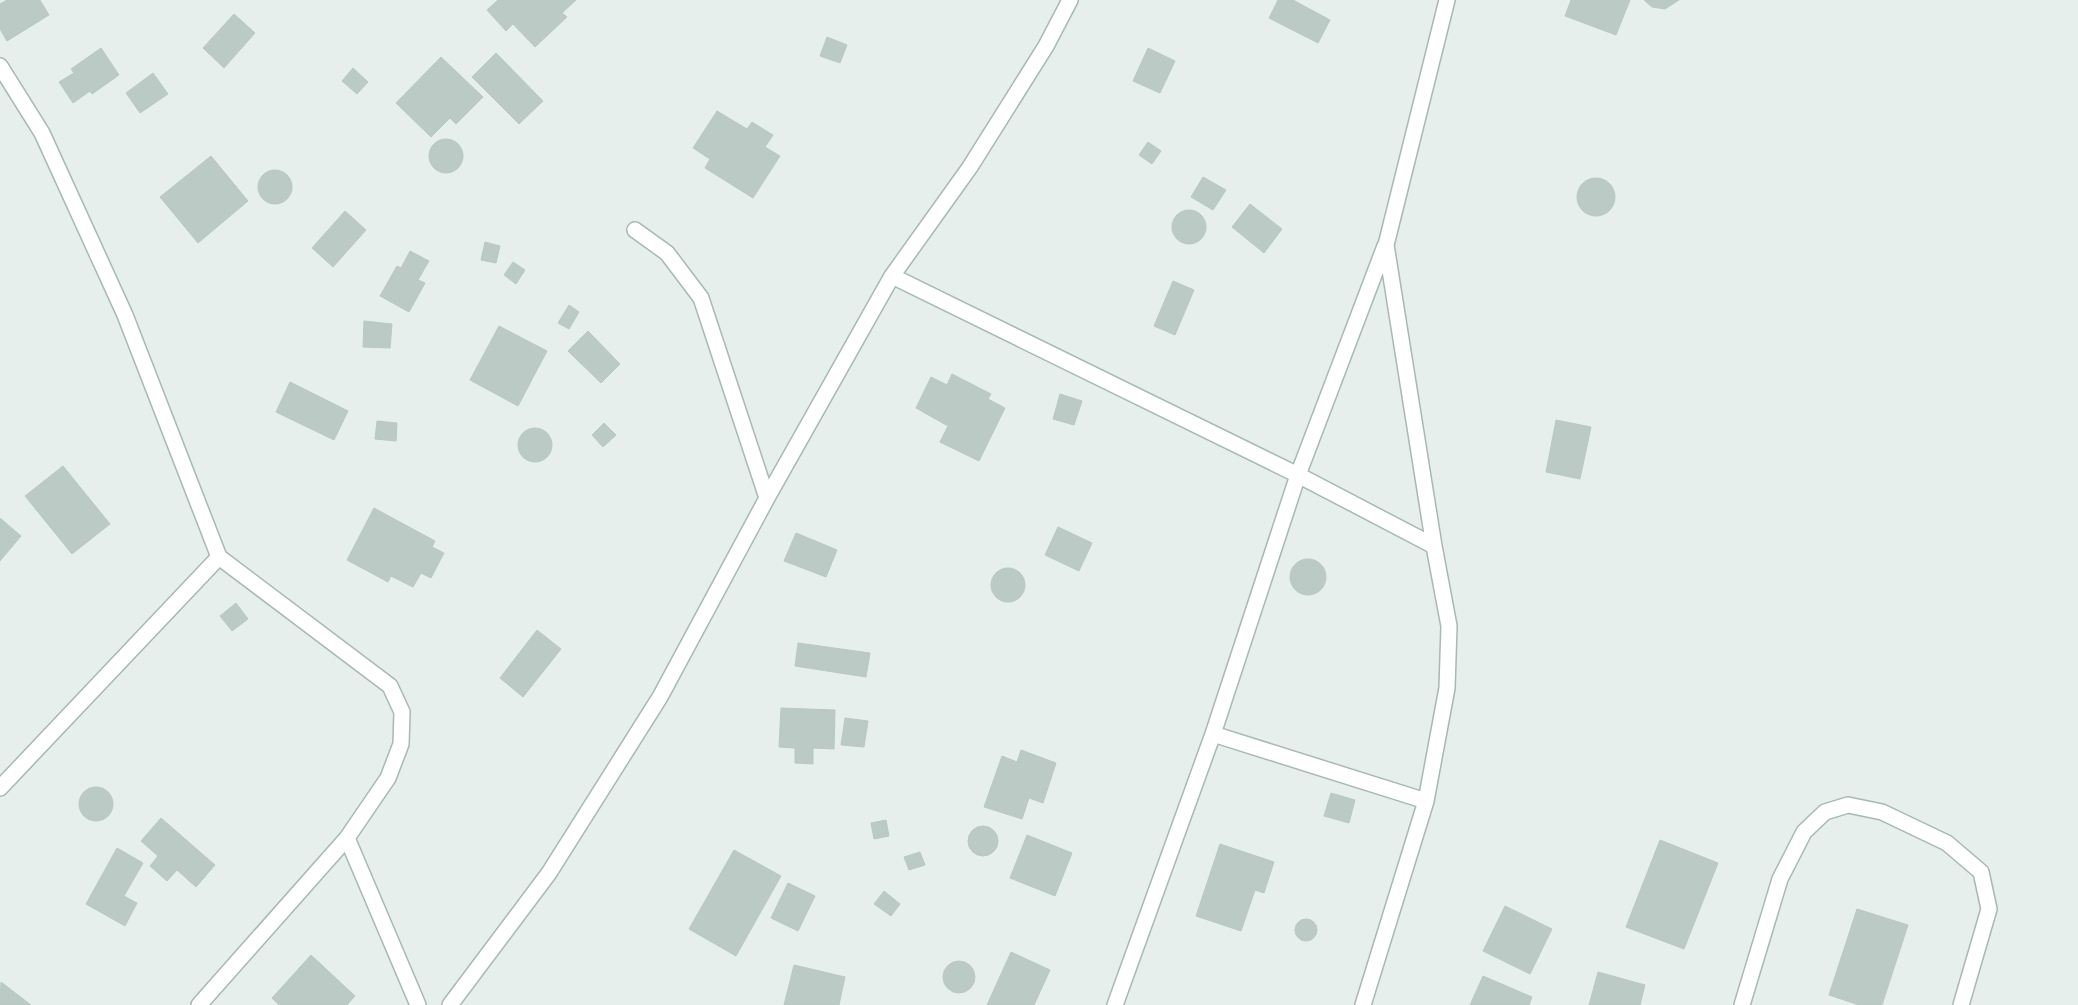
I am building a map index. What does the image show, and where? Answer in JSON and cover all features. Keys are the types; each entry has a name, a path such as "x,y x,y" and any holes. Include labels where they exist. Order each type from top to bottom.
{"street":[{"path":"450,1005 549,873 660,697 766,498 892,276 970,167 1046,46 1070,0"},
{"path":"1115,1005 1213,734 1298,475 1386,245 1447,0"},
{"path":"0,66 42,133 125,315 219,557 390,686 402,712 401,744 388,778 347,838 199,1005"},
{"path":"635,230 667,254 701,298 766,498"},
{"path":"1362,1005 1426,801 1447,688 1449,635 1386,245"},
{"path":"892,276 1298,475 1434,546"},
{"path":"0,788 219,557"},
{"path":"1213,734 1426,801"},
{"path":"1742,1005 1780,879 1804,832 1825,812 1848,805 1882,812 1948,843 1981,872 1989,909 1961,1005"},
{"path":"347,838 369,894 418,1005"}],"building":[{"path":"7,0 40,0 49,15 7,41 0,29 0,4"},
{"path":"498,0 576,0 562,13 567,17 535,47 513,24 506,31 487,10"},
{"path":"1278,0 1293,0 1330,20 1318,43 1269,18"},
{"path":"1571,0 1630,0 1616,35 1565,16"},
{"path":"1644,0 1679,0 1665,9 1652,7"},
{"path":"234,14 255,33 224,68 203,48"},
{"path":"827,37 847,45 840,63 820,56"},
{"path":"101,48 119,75 92,94 90,91 73,103 59,82 74,73 71,69"},
{"path":"1148,48 1175,61 1160,93 1133,81"},
{"path":"496,53 543,101 519,124 472,77"},
{"path":"441,57 483,97 456,124 450,118 431,137 396,103"},
{"path":"353,68 368,82 357,94 342,81"},
{"path":"153,73 168,94 140,113 126,93"},
{"path":"717,111 747,129 752,122 773,135 765,147 780,156 753,198 705,168 710,159 693,148"},
{"path":"446,139 453,140 458,144 462,149 462,163 458,168 453,172 446,173 439,172 434,168 430,163 429,156 430,149 434,144 439,140"},
{"path":"1148,142 1161,151 1152,164 1139,155"},
{"path":"211,156 248,201 198,243 160,197"},
{"path":"275,170 282,171 287,175 291,180 291,194 287,199 282,203 275,204 268,203 263,199 259,194 258,187 259,180 263,175 268,171"},
{"path":"1203,177 1226,190 1213,210 1191,197"},
{"path":"1596,178 1610,183 1615,197 1610,211 1596,216 1582,211 1577,197 1582,183"},
{"path":"1250,204 1282,229 1264,253 1232,227"},
{"path":"1189,210 1196,211 1201,215 1205,220 1205,234 1201,239 1196,243 1189,244 1182,243 1177,239 1173,234 1172,227 1173,220 1177,215 1182,211"},
{"path":"345,211 366,230 333,267 312,248"},
{"path":"485,242 500,246 496,263 481,260"},
{"path":"410,251 429,261 418,280 425,283 409,312 380,296 397,266 401,268"},
{"path":"513,262 525,270 516,284 504,275"},
{"path":"1173,281 1194,290 1175,335 1154,326"},
{"path":"569,305 579,312 569,329 558,323"},
{"path":"364,321 392,324 390,348 363,347"},
{"path":"499,326 547,351 518,406 470,380"},
{"path":"588,331 620,364 601,383 568,351"},
{"path":"952,374 991,394 988,399 1005,408 979,461 940,442 948,426 916,408 931,377 947,385"},
{"path":"290,382 348,411 334,440 276,412"},
{"path":"1060,394 1082,401 1074,425 1053,419"},
{"path":"1556,420 1591,427 1580,479 1546,472"},
{"path":"377,421 397,423 396,441 375,439"},
{"path":"604,423 616,435 603,447 592,435"},
{"path":"535,428 542,429 547,433 551,438 551,452 547,457 542,461 535,462 528,461 523,457 519,452 518,445 519,438 523,433 528,429"},
{"path":"63,466 110,524 72,554 25,496"},
{"path":"374,508 435,541 432,547 444,553 431,578 421,573 413,587 391,576 388,582 347,560"},
{"path":"0,518 21,536 0,561"},
{"path":"1058,527 1092,543 1079,571 1045,555"},
{"path":"796,533 837,550 826,577 784,561"},
{"path":"1308,559 1320,565 1326,577 1320,589 1308,595 1296,589 1290,577 1296,565"},
{"path":"1008,568 1015,569 1020,573 1024,578 1024,592 1020,597 1015,601 1008,602 1001,601 996,597 992,592 991,585 992,578 996,573 1001,569"},
{"path":"236,603 248,619 232,631 220,616"},
{"path":"537,630 561,649 523,697 500,678"},
{"path":"798,643 870,653 866,677 795,666"},
{"path":"781,708 835,710 834,749 813,748 813,764 795,763 795,748 779,747"},
{"path":"845,718 868,721 864,747 841,745"},
{"path":"1021,750 1056,763 1043,803 1029,798 1022,819 984,807 1002,756 1017,762"},
{"path":"96,787 103,788 108,792 112,797 112,811 108,816 103,820 96,821 89,820 84,816 80,811 79,804 80,797 84,792 89,788"},
{"path":"1331,793 1355,800 1349,823 1324,816"},
{"path":"161,818 215,865 196,887 177,870 167,881 150,866 158,856 141,841"},
{"path":"886,820 889,836 874,839 871,823"},
{"path":"983,826 989,827 997,835 997,847 989,855 983,856 977,855 969,847 968,841 969,835 977,827"},
{"path":"1027,835 1072,853 1055,896 1010,878"},
{"path":"1660,840 1718,863 1684,949 1626,927"},
{"path":"1220,844 1274,862 1264,893 1255,890 1241,931 1196,916"},
{"path":"117,848 143,863 124,896 137,903 125,926 86,904"},
{"path":"734,850 781,876 736,956 689,929"},
{"path":"920,852 925,865 909,870 904,857"},
{"path":"788,883 815,896 798,931 771,918"},
{"path":"884,891 900,904 891,916 874,904"},
{"path":"1505,906 1552,929 1530,974 1483,951"},
{"path":"1857,909 1908,925 1882,1005 1859,1005 1829,995"},
{"path":"1302,919 1310,919 1317,926 1317,934 1310,941 1302,941 1295,934 1295,926"},
{"path":"1011,952 1050,970 1034,1005 987,1005"},
{"path":"311,955 355,996 347,1005 279,1005 272,998"},
{"path":"959,961 965,962 970,966 974,971 974,983 970,988 965,992 959,993 953,992 948,988 944,983 943,977 944,971 948,966 953,962"},
{"path":"794,965 845,977 839,1005 784,1005"},
{"path":"1598,972 1645,985 1640,1005 1589,1005"},
{"path":"1483,976 1532,997 1529,1005 1470,1005"},
{"path":"1,982 31,1005 0,1005"}]}
